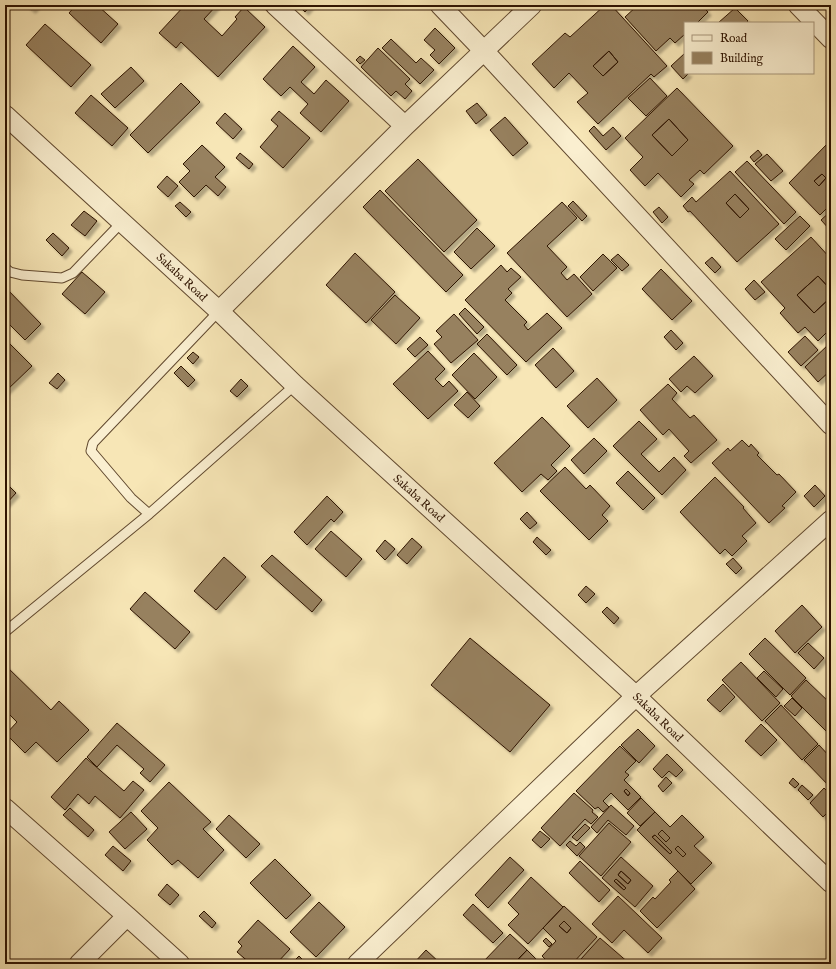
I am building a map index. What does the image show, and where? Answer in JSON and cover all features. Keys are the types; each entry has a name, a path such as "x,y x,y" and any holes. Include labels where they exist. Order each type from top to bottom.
{"street":[{"path":"275,5 405,126"},
{"path":"440,5 831,426"},
{"path":"219,311 405,126 532,5"},
{"path":"798,5 831,40"},
{"name":"Sakaba Road","path":"5,115 219,311 295,385 636,696 831,883"},
{"path":"357,964 636,696 831,520"},
{"path":"5,808 180,964"},
{"path":"79,964 127,916"}],"lane":[{"path":"5,268 10,272 22,275 62,278 73,272 122,222"},
{"path":"149,514 131,498 91,452 93,444 219,311"},
{"path":"6,631 66,580 149,514 295,385"}],"building":[{"path":"26,5 37,5 32,10"},
{"path":"76,5 97,5 118,24 101,43 69,13"},
{"path":"185,5 217,5 204,19 222,36 237,19 235,17 244,7 265,27 218,77 181,42 176,48 159,33"},
{"path":"298,5 311,5 305,12"},
{"path":"605,5 611,5 667,66 654,77 651,74 598,124 577,102 588,93 569,73 554,88 532,64 565,33 570,37","holes":["609,51 618,62 603,76 593,66"]},
{"path":"638,5 708,5 704,8 708,12 698,22 684,22 684,35 675,43 670,38 656,51 625,17"},
{"path":"735,8 748,21 747,22 719,22"},
{"path":"45,24 91,65 71,87 26,45"},
{"path":"435,28 455,48 439,64 430,55 435,50 424,40"},
{"path":"391,39 416,63 421,58 434,70 420,84 382,48"},
{"path":"293,46 315,67 301,82 314,94 326,80 349,101 321,132 300,113 308,104 290,87 281,96 263,79"},
{"path":"378,48 410,79 405,84 412,91 405,99 396,91 391,96 361,67"},
{"path":"609,51 618,62 603,76 593,66"},
{"path":"684,54 684,74 688,74 683,79 671,66"},
{"path":"360,56 365,60 360,64 356,60"},
{"path":"131,67 144,81 115,108 101,94"},
{"path":"650,78 667,96 646,116 628,98"},
{"path":"181,83 200,102 148,153 130,135"},
{"path":"677,88 733,146 704,174 700,170 689,180 694,184 681,197 658,173 645,186 630,170 643,157 625,138","holes":["669,119 688,140 672,156 652,135"]},
{"path":"91,95 128,128 112,146 75,113"},
{"path":"477,103 487,115 476,124 466,111"},
{"path":"279,111 310,138 283,168 260,147 278,126 271,120"},
{"path":"225,113 242,129 233,139 216,123"},
{"path":"505,117 528,143 513,156 490,130"},
{"path":"669,119 688,140 672,156 652,135"},
{"path":"594,126 603,136 613,127 621,136 606,150 589,131"},
{"path":"828,143 831,146 831,204 820,215 789,183","holes":["822,174 826,178 819,186 814,181"]},
{"path":"202,145 225,167 215,177 226,187 218,196 206,185 194,197 179,182 190,171 183,164"},
{"path":"758,150 762,155 754,162 750,157"},
{"path":"240,153 253,164 249,169 236,158"},
{"path":"767,154 783,171 771,181 755,164"},
{"path":"418,159 477,220 444,252 385,191"},
{"path":"747,161 796,212 784,224 735,172"},
{"path":"730,171 779,224 737,262 690,211 688,212 683,206 692,197 696,202","holes":["735,194 749,209 740,218 726,203"]},
{"path":"822,174 826,178 819,186 814,181"},
{"path":"167,176 178,186 168,197 157,187"},
{"path":"380,190 463,275 446,292 363,207"},
{"path":"735,194 749,209 740,218 726,203"},
{"path":"573,201 587,216 582,221 568,206"},
{"path":"180,202 191,212 186,217 175,206"},
{"path":"562,202 577,218 547,246 567,267 561,273 567,280 574,274 592,294 567,317 507,253"},
{"path":"659,207 668,217 662,223 653,212"},
{"path":"84,211 97,221 85,236 71,225"},
{"path":"831,211 831,231 821,220"},
{"path":"800,216 810,226 786,250 775,239"},
{"path":"477,228 495,246 471,269 454,252"},
{"path":"53,233 69,248 62,256 46,240"},
{"path":"811,237 831,259 831,290 818,276 797,295 814,313 831,297 831,328 818,341 805,327 798,333 780,313 785,308 761,282"},
{"path":"355,253 395,292 366,323 326,285"},
{"path":"603,254 617,268 593,291 580,277"},
{"path":"618,254 629,265 622,271 611,260"},
{"path":"712,257 721,267 715,273 705,263"},
{"path":"501,265 507,272 511,268 521,277 508,289 512,293 505,300 527,322 524,325 528,330 547,313 562,328 526,362 465,300"},
{"path":"661,269 692,301 672,320 642,289"},
{"path":"82,272 105,292 85,314 62,294"},
{"path":"818,276 831,290 831,297 814,313 797,295"},
{"path":"754,280 765,292 755,300 745,289"},
{"path":"5,287 41,324 25,340 5,320"},
{"path":"395,295 420,318 396,344 371,320"},
{"path":"465,308 484,327 477,334 459,314"},
{"path":"454,314 478,340 451,363 434,344 442,337 436,331"},
{"path":"671,330 683,343 676,350 664,337"},
{"path":"487,334 517,365 507,375 477,344"},
{"path":"805,336 818,350 801,366 788,352"},
{"path":"420,337 428,345 415,357 407,349"},
{"path":"5,339 32,366 5,392"},
{"path":"831,342 831,370 818,382 805,367"},
{"path":"553,348 574,371 556,388 535,365"},
{"path":"428,351 445,369 435,379 443,387 449,381 458,391 428,419 393,384"},
{"path":"193,352 199,357 193,364 187,358"},
{"path":"474,353 497,377 475,399 452,375"},
{"path":"694,356 713,376 695,393 687,386 681,392 669,379"},
{"path":"181,366 195,380 188,387 174,373"},
{"path":"58,373 65,380 57,389 49,383"},
{"path":"597,378 617,400 588,428 567,406"},
{"path":"241,379 248,386 237,397 230,391"},
{"path":"668,384 677,393 672,399 690,418 694,415 717,440 691,463 684,456 689,451 669,429 663,435 640,410"},
{"path":"467,392 480,406 468,418 454,405"},
{"path":"542,417 570,446 551,465 557,471 548,480 541,474 522,492 494,463"},
{"path":"639,421 657,439 641,454 659,472 674,457 686,470 662,495 613,446"},
{"path":"594,438 607,451 584,474 571,460"},
{"path":"742,440 749,447 751,444 759,453 757,455 777,475 779,474 796,492 782,506 785,508 769,523 712,463 728,448 730,451"},
{"path":"565,467 586,489 590,485 610,506 602,515 608,521 589,540 540,491"},
{"path":"628,471 655,498 643,510 616,483"},
{"path":"715,477 744,507 743,508 756,523 742,536 747,541 732,556 725,549 720,554 680,512"},
{"path":"5,482 16,493 5,505"},
{"path":"815,485 825,496 814,507 804,496"},
{"path":"327,496 343,512 334,522 331,519 307,545 294,532"},
{"path":"527,512 537,523 530,529 520,519"},
{"path":"331,531 362,559 346,577 315,549"},
{"path":"537,537 551,550 546,555 533,542"},
{"path":"412,538 422,547 407,564 397,555"},
{"path":"385,540 395,549 385,560 376,551"},
{"path":"272,555 322,600 312,612 261,566"},
{"path":"224,557 246,577 216,610 194,591"},
{"path":"733,558 742,568 736,574 726,564"},
{"path":"586,586 595,594 586,603 578,595"},
{"path":"145,592 190,632 175,649 130,609"},
{"path":"802,605 822,627 795,653 775,631"},
{"path":"607,607 619,618 614,624 602,612"},
{"path":"470,638 550,705 510,752 431,685"},
{"path":"765,638 806,678 790,695 749,654"},
{"path":"808,643 824,658 814,669 798,653"},
{"path":"741,662 780,703 762,721 722,680"},
{"path":"5,665 51,710 59,701 89,730 57,762 36,742 25,753 6,734 17,722 5,710"},
{"path":"764,671 783,689 776,697 757,678"},
{"path":"806,680 831,704 831,736 791,696"},
{"path":"723,684 735,697 720,712 707,700"},
{"path":"792,698 802,708 795,716 784,706"},
{"path":"781,705 818,744 802,760 765,721"},
{"path":"117,723 165,765 150,782 140,773 144,769 117,745 97,767 87,757"},
{"path":"761,724 777,740 761,756 745,741"},
{"path":"638,729 655,746 639,763 621,745"},
{"path":"819,745 831,758 831,788 804,760"},
{"path":"620,746 636,761 625,772 629,775 624,780 641,797 628,810 611,793 603,801 609,807 603,812 598,807 595,809 576,791","holes":["626,789 630,793 628,796 624,791"]},
{"path":"667,754 683,770 676,777 669,771 662,778 653,769"},
{"path":"86,758 124,791 133,781 144,790 120,818 95,796 89,804 78,794 65,810 51,797"},
{"path":"666,777 672,783 663,792 658,786"},
{"path":"793,778 799,784 795,788 789,783"},
{"path":"169,782 211,822 203,829 224,850 198,878 178,860 172,865 147,840 158,828 141,811"},
{"path":"802,785 813,795 808,800 798,790"},
{"path":"824,788 831,795 831,809 823,817 810,803"},
{"path":"626,789 630,793 628,796 624,791"},
{"path":"574,793 593,810 592,812 598,817 591,824 585,819 560,846 541,828"},
{"path":"641,798 655,812 640,826 627,813"},
{"path":"611,805 634,826 626,835 608,820 597,833 591,827"},
{"path":"70,808 94,830 88,837 63,815"},
{"path":"131,812 147,829 125,849 109,832"},
{"path":"655,812 670,827 682,815 704,837 694,846 712,863 691,884 637,830","holes":["662,830 670,838 666,842 658,834","655,835 672,852 670,854 652,837","678,846 686,854 683,857 675,849"]},
{"path":"229,815 260,844 246,858 216,829"},
{"path":"609,823 631,842 601,876 579,856"},
{"path":"585,824 590,828 577,841 572,837"},
{"path":"662,830 670,838 666,842 658,834"},
{"path":"540,831 550,839 541,848 532,840"},
{"path":"655,835 672,852 670,854 652,837"},
{"path":"570,841 576,846 580,842 585,847 577,856 566,845"},
{"path":"113,846 131,861 123,871 105,855"},
{"path":"678,846 686,854 683,857 675,849"},
{"path":"510,857 524,870 488,908 475,895"},
{"path":"621,857 653,886 635,907 602,878","holes":["621,871 631,880 628,884 618,875","616,879 626,888 624,890 614,881"]},
{"path":"275,859 311,895 286,919 250,883"},
{"path":"580,861 610,890 599,902 569,873"},
{"path":"621,871 631,880 628,884 618,875"},
{"path":"678,871 695,889 657,928 640,911 653,897 655,899 671,882 669,880"},
{"path":"531,877 563,907 528,944 508,925 519,914 508,903"},
{"path":"616,879 626,888 624,890 614,881"},
{"path":"167,884 179,895 170,905 158,895"},
{"path":"618,896 662,938 648,953 624,930 612,943 592,924"},
{"path":"319,902 345,927 316,957 290,932"},
{"path":"473,904 503,933 493,943 463,915"},
{"path":"564,906 597,937 572,964 550,964 542,956 556,941 543,928","holes":["564,921 571,928 567,933 559,926"]},
{"path":"204,911 216,923 212,928 199,916"},
{"path":"258,920 290,949 276,964 251,964 237,952 242,946 238,942"},
{"path":"564,921 571,928 567,933 559,926"},
{"path":"510,934 527,950 513,964 481,964"},
{"path":"546,938 552,944 549,947 543,941"},
{"path":"600,938 630,964 587,964 581,959"},
{"path":"426,950 441,964 413,964"},
{"path":"527,950 541,964 514,964"},
{"path":"299,956 307,964 291,964"}]}
